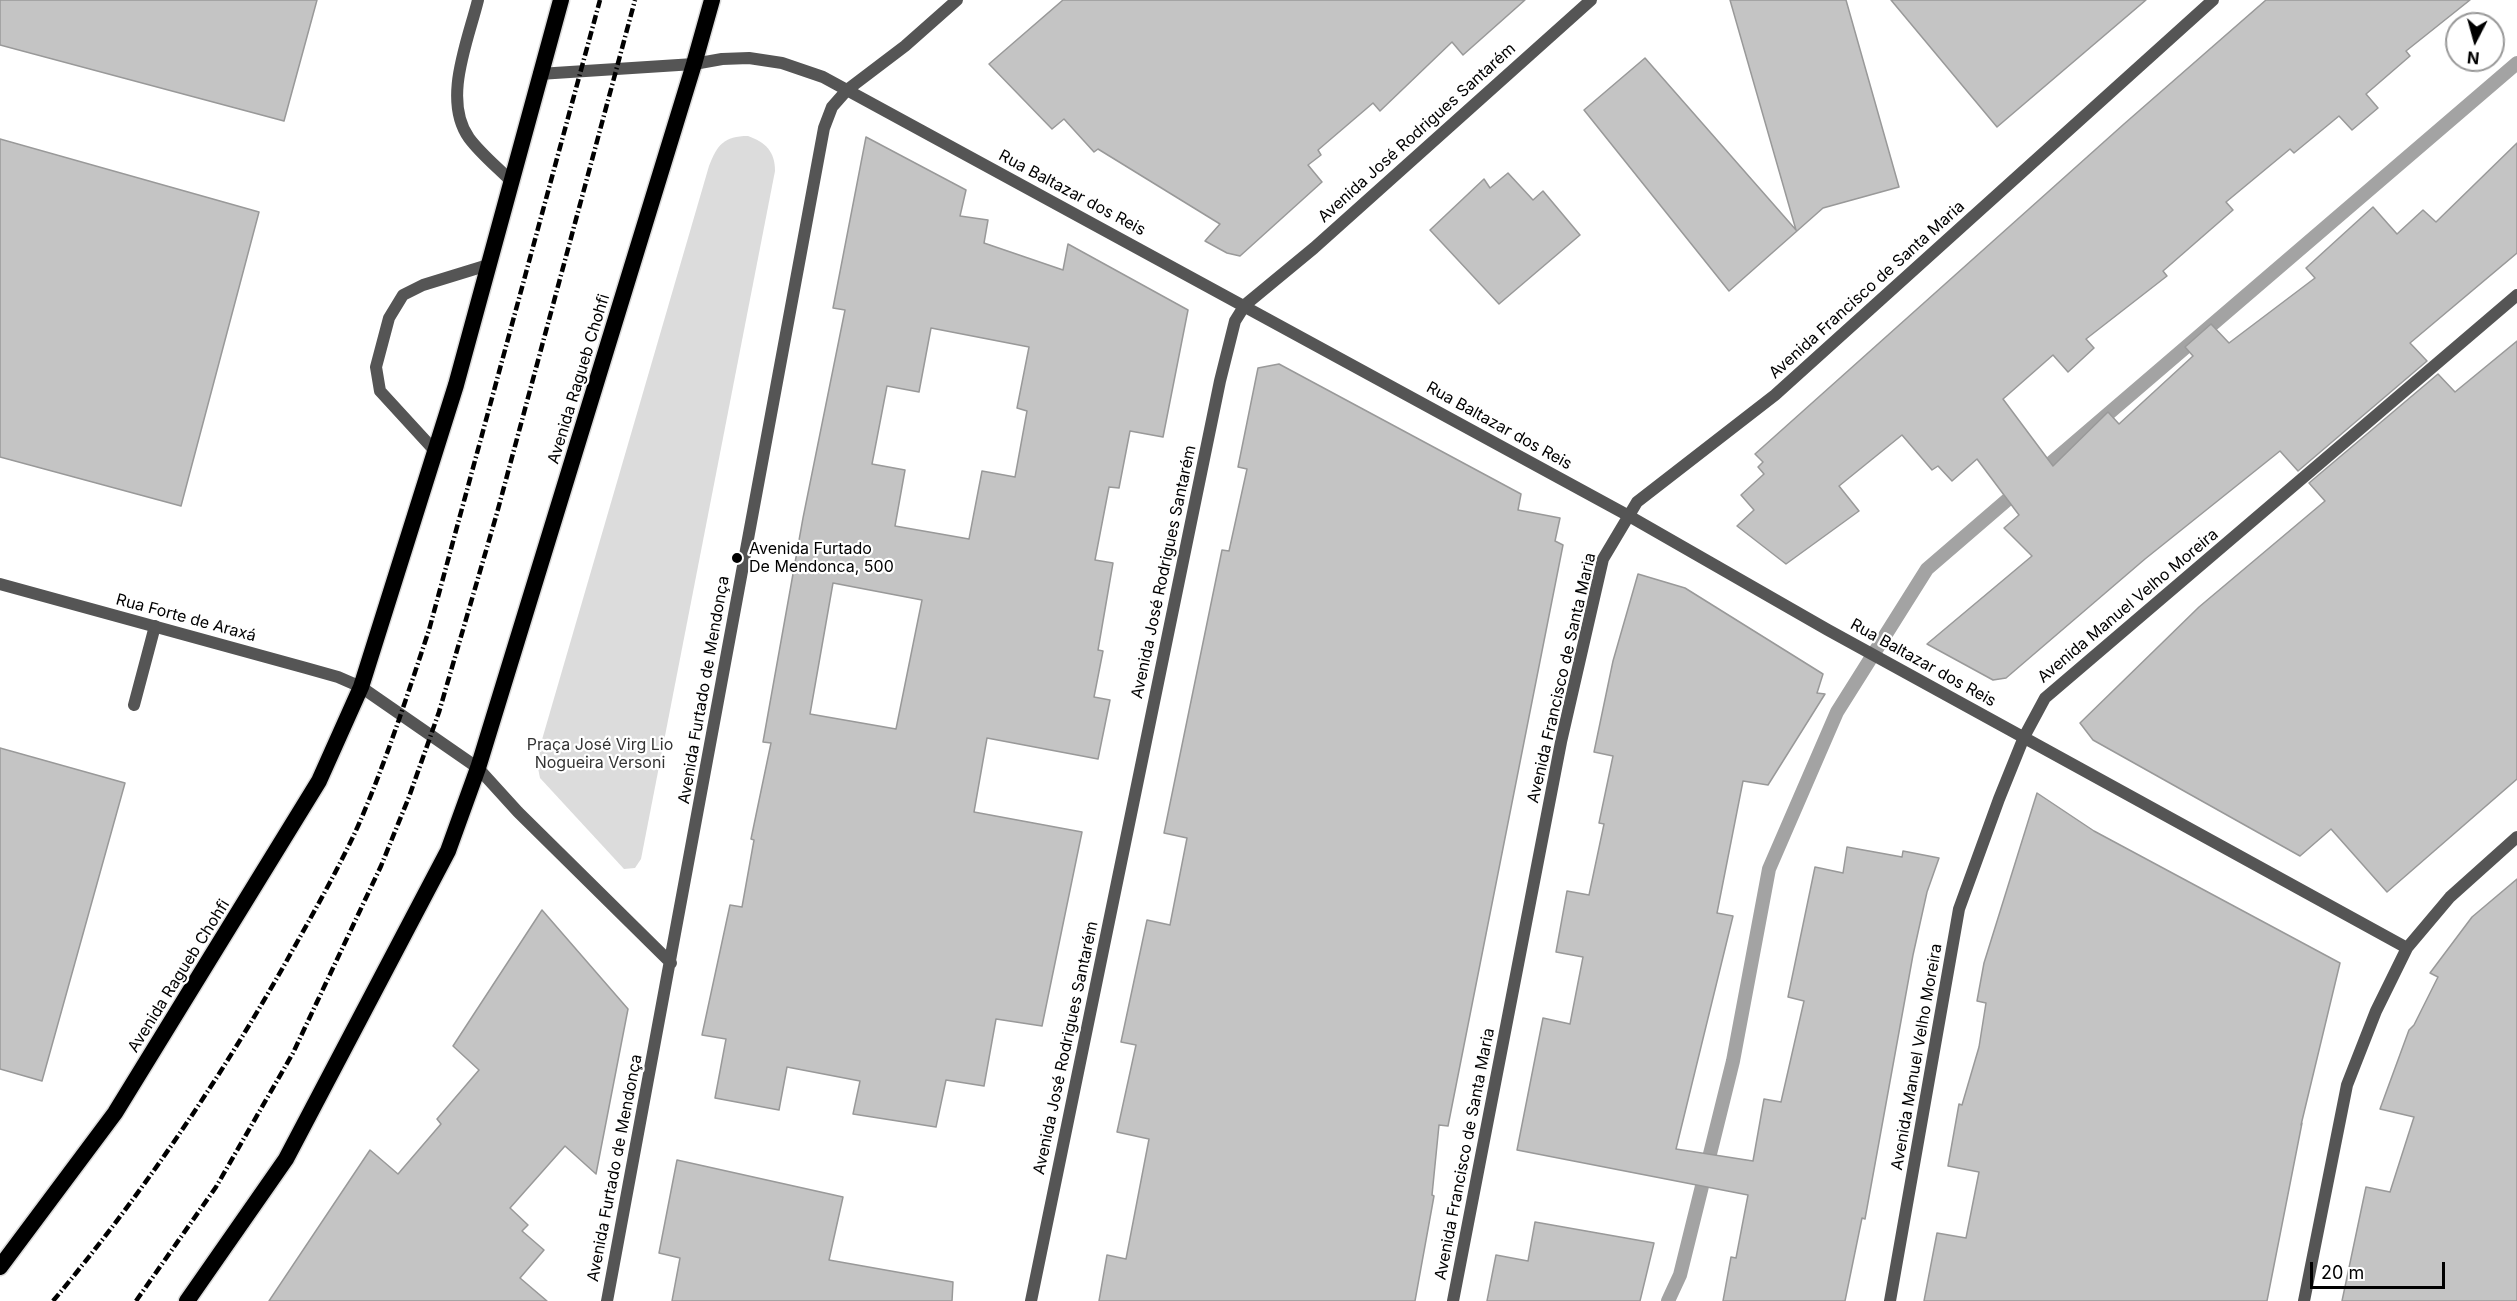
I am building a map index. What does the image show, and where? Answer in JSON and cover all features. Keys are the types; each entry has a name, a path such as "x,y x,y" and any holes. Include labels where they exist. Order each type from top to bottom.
{"highway":[{"name":"Avenida Ragueb Chohfi","path":"0,1267 115,1113 319,781 361,687 456,386 539,74 561,0"},
{"name":"Avenida Ragueb Chohfi","path":"187,1301 286,1159 448,851 478,768 712,0"}],"street":[{"path":"478,0 458,80 456,111 468,138 511,181"},
{"name":"Avenida Furtado de Mendonça","path":"607,1301 824,128 832,107 847,90 905,46 957,0"},
{"name":"Avenida José Rodrigues Santarém","path":"1031,1301 1220,381 1235,321 1245,305 1314,248 1591,0"},
{"name":"Avenida Francisco de Santa Maria","path":"1453,1301 1564,730 1603,559 1637,502 1775,395 2214,0"},
{"name":"Rua Baltazar dos Reis","path":"539,74 694,64 722,58 749,58 783,63 823,77 1629,516 1828,630 2407,948"},
{"path":"435,451 380,391 376,367 389,318 404,295 423,285 488,265"},
{"name":"Avenida Manuel Velho Moreira","path":"1890,1301 1959,909 2024,737 2045,698 2517,295"},
{"name":"Rua Forte de Araxá","path":"0,584 339,677 361,687"},
{"path":"134,705 155,626"},
{"path":"361,687 478,768 518,812 670,963"},
{"path":"2304,1301 2347,1085 2376,1011 2407,948 2450,897 2517,837"}],"green space":[{"name":"Praça José Virg Lio Nogueira Versoni","path":"740,136 748,136 768,148 775,164 775,171 641,859 635,868 624,869 540,778 538,768 541,743 709,166 722,143"}],"building":[{"path":"0,0 317,0 284,121 0,45"},
{"path":"1063,0 1525,0 1463,55 1452,42 1380,111 1373,103 1318,150 1321,155 1308,165 1322,182 1240,256 1227,253 1205,241 1220,224 1098,149 1094,152 1064,119 1052,129 989,64"},
{"path":"1730,0 1846,0 1899,187 1823,208 1729,291 1584,110 1645,58 1796,230"},
{"path":"1891,0 2146,0 1997,127"},
{"path":"2266,0 2470,0 2455,12 2445,12 2445,20 2406,51 2410,56 2366,94 2378,108 2352,130 2339,116 2294,153 2290,149 2226,202 2233,210 2163,271 2167,276 2086,339 2094,348 2068,372 2053,355 2003,399 2053,466 2108,412 2119,424 2193,356 2185,347 2211,324 2229,343 2315,278 2306,268 2373,207 2397,234 2423,210 2436,222 2517,143 2517,253 2410,343 2427,361 2298,471 2280,451 2145,559 2006,678 1993,680 1927,644 2032,556 2004,528 2019,515 1977,459 1952,481 1938,466 1932,470 1902,435 1839,486 1859,511 1786,564 1737,526 1754,510 1741,495 1764,474 1758,467 1763,462 1755,454"},
{"path":"866,137 966,190 960,216 988,220 984,243 1063,270 1068,244 1188,310 1163,437 1130,431 1119,488 1109,487 1095,560 1113,563 1098,650 1103,651 1094,697 1110,700 1098,759 987,738 974,812 1082,832 1042,1026 996,1019 984,1086 946,1080 936,1127 853,1114 860,1081 787,1067 779,1110 715,1098 726,1039 702,1035 730,905 742,907 754,840 751,839 771,743 763,742 803,518 845,310 833,308","holes":["931,328 1029,347 1017,408 1027,411 1015,477 982,471 969,539 895,526 905,470 872,464 887,386 919,392","833,583 922,600 896,729 810,714"]},
{"path":"0,139 259,212 181,506 0,457"},
{"path":"1508,173 1533,200 1543,191 1580,235 1499,304 1430,230 1484,179 1490,188"},
{"path":"2517,341 2517,779 2387,892 2331,829 2300,856 2093,740 2080,723 2199,607 2325,501 2309,483 2438,374 2455,392"},
{"path":"1279,364 1521,494 1518,510 1560,518 1555,541 1563,545 1448,1126 1439,1125 1432,1195 1434,1196 1415,1301 1099,1301 1107,1255 1126,1259 1149,1139 1117,1132 1136,1045 1121,1042 1147,920 1170,925 1187,838 1164,833 1222,550 1229,551 1247,469 1238,467 1258,368"},
{"path":"1638,574 1685,588 1823,674 1817,693 1825,694 1768,785 1743,781 1717,913 1733,916 1676,1149 1753,1161 1764,1099 1781,1102 1804,1001 1788,997 1815,867 1843,873 1847,847 1902,857 1903,851 1939,858 1927,892 1913,955 1865,1219 1862,1218 1845,1301 1723,1301 1731,1257 1736,1258 1748,1195 1517,1150 1543,1018 1570,1024 1583,957 1556,952 1567,891 1589,895 1604,824 1599,823 1613,756 1594,752 1613,661"},
{"path":"0,748 125,783 42,1081 0,1069"},
{"path":"2037,793 2094,831 2340,963 2301,1125 2302,1123 2267,1301 1924,1301 1937,1233 1966,1238 1979,1172 1948,1166 1959,1104 1962,1105 1979,1047 1986,1003 1977,1001 1984,963"},
{"path":"2517,879 2517,1301 2342,1301 2366,1187 2390,1192 2414,1117 2380,1109 2409,1030 2414,1025 2438,977 2430,973 2472,917"},
{"path":"542,910 628,1009 596,1174 565,1146 510,1208 528,1225 522,1231 544,1250 520,1278 547,1301 269,1301 370,1150 398,1174 441,1124 437,1119 479,1070 453,1046"},
{"path":"677,1160 843,1197 829,1260 953,1282 952,1301 672,1301 680,1258 659,1253"},
{"path":"1535,1222 1654,1243 1640,1301 1487,1301 1496,1255 1528,1261"}],"waterway":[{"path":"2038,474 2517,63"},
{"path":"1668,1301 1680,1275 1733,1061 1769,869 1837,712 1927,569 2021,488"}],"railway":[{"path":"53,1301 148,1179 234,1050 324,894 368,802 396,729 429,630 600,0"},
{"path":"136,1301 216,1187 293,1053 381,866 409,797 439,712 497,513 635,0"}],"place":[{"name":"Avenida Furtado De Mendonca, 500","path":"737,558"}]}
